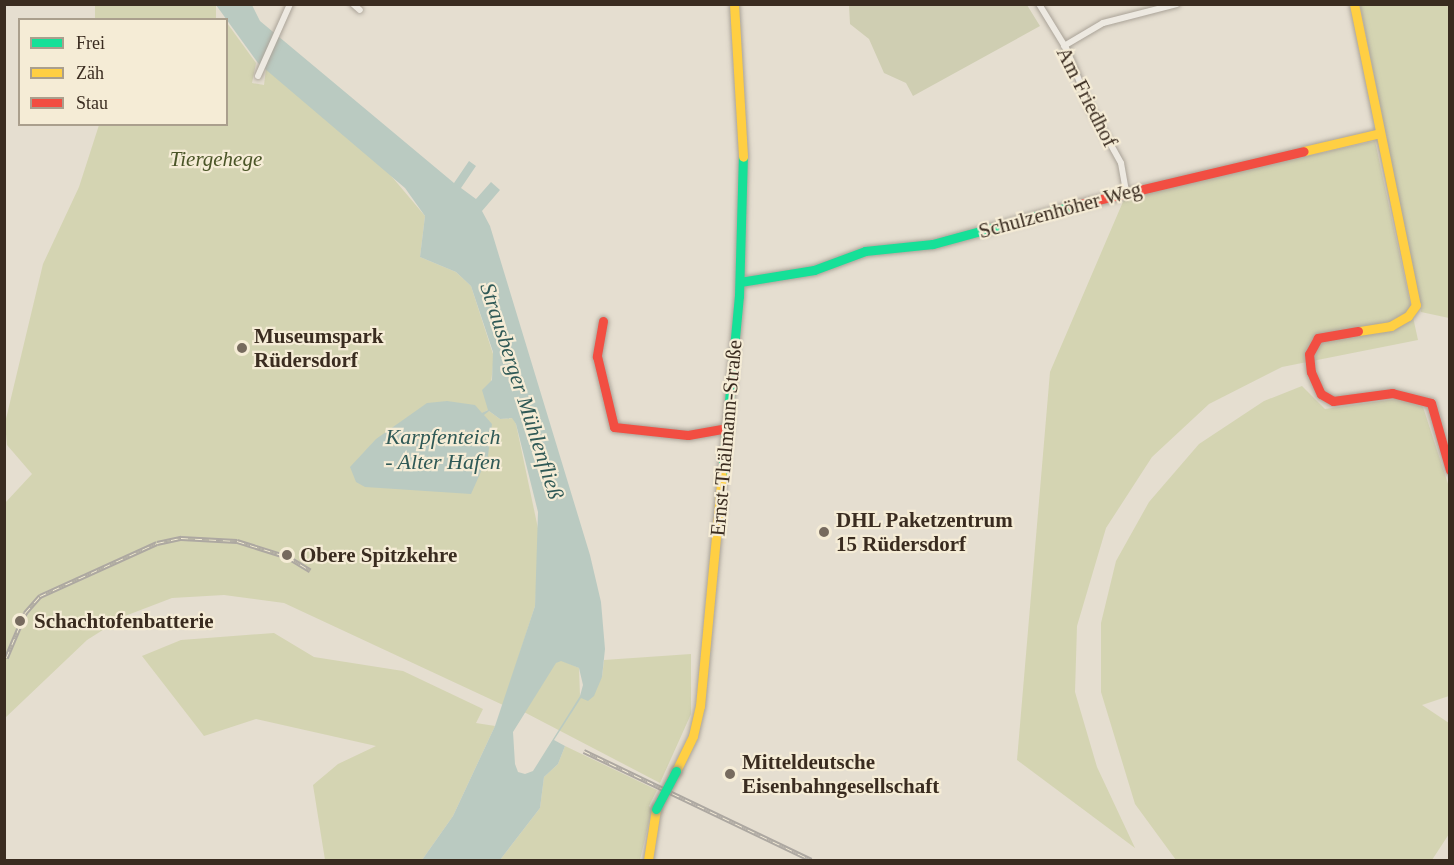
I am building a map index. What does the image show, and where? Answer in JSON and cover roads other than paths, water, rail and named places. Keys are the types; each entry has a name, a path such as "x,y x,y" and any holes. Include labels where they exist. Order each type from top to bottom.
{"street":[{"path":"258,76 277,28 290,4"},
{"path":"353,4 360,10"},
{"name":"Ernst-Thälmann-Straße","path":"648,861 656,809 676,771 699,715 740,282 743,165 734,4"},
{"name":"Am Friedhof","path":"1038,4 1064,46 1090,107 1120,163 1126,192"},
{"path":"1064,46 1103,23 1177,4"},
{"path":"1354,4 1416,304 1406,318 1391,326 1328,333 1318,338 1309,354 1311,372 1321,394 1333,401 1392,393 1431,403 1438,417 1449,470"},
{"name":"Schulzenhöher Weg","path":"740,282 813,270 865,251 933,244 1126,192 1380,133"},
{"path":"603,321 597,356 614,427 688,435 727,428"}],"water":[{"path":"216,5 252,5 260,21 454,183 469,161 476,166 461,188 476,199 491,182 500,190 482,211 490,226 590,555 601,602 605,649 602,677 594,696 588,701 581,698 554,740 565,746 558,764 544,777 540,808 500,860 422,860 453,816 495,726 535,606 538,512 516,424 512,418 500,419 489,411 484,415 492,424 488,456 471,494 365,487 356,482 350,467 376,439 427,403 447,401 475,405 482,413 488,410 482,390 492,380 493,352 471,286 456,272 420,257 425,216 405,188 258,63 228,22 228,18 225,18","holes":["561,661 579,668 583,685 580,696 533,771 525,774 518,772 515,764 513,732 556,663"]}],"railway":[{"path":"6,658 25,613 40,596 157,543 181,538 237,541 288,557 310,570"},
{"path":"584,751 811,860"}],"place":[{"name":"Museumspark Rüdersdorf","path":"242,348"},
{"name":"DHL Paketzentrum 15 Rüdersdorf","path":"824,532"},
{"name":"Obere Spitzkehre","path":"287,555"},
{"name":"Schachtofenbatterie","path":"20,621"},
{"name":"Mitteldeutsche Eisenbahngesellschaft","path":"730,774"}],"park label":[{"name":"Tiergehege","path":"216,159"}],"water label":[{"name":"Strausberger Mühlenfließ","path":"522,391"},
{"name":"Karpfenteich - Alter Hafen","path":"443,449"}]}
